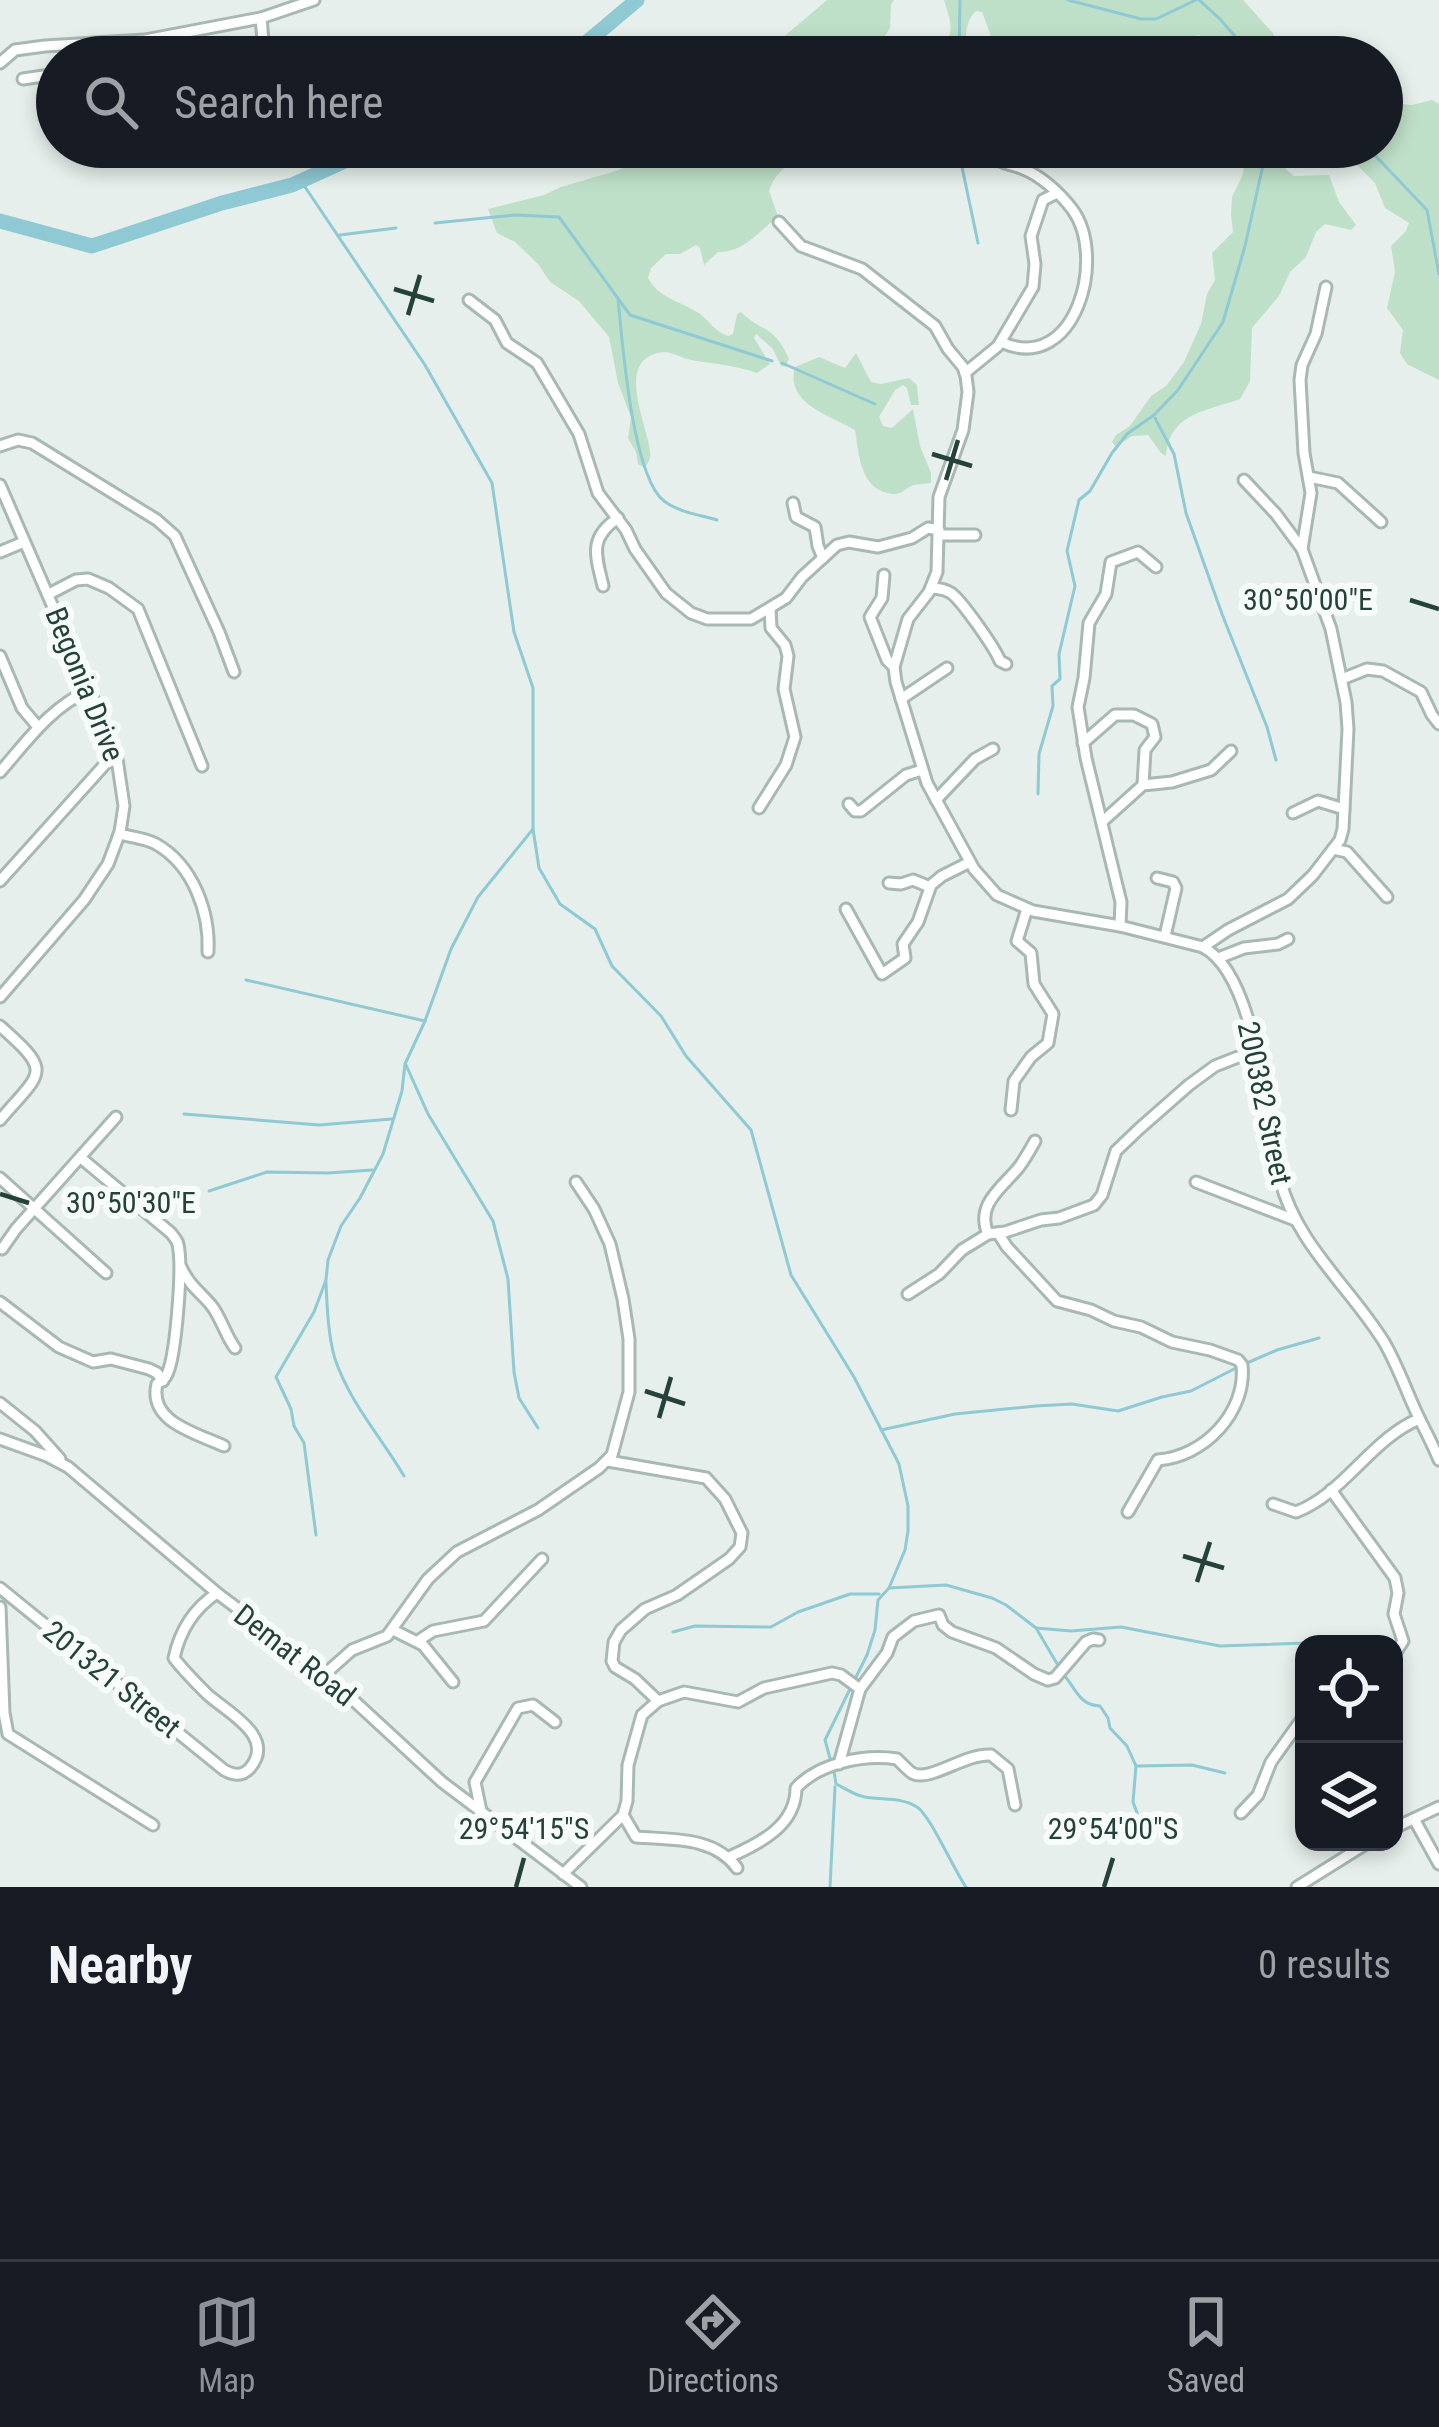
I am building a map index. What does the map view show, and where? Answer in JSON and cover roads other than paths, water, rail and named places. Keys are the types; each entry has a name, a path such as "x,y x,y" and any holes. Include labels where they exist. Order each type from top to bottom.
{"street":[{"path":"166,36 261,18 314,0"},
{"path":"261,18 263,36"},
{"path":"0,63 15,50 36,48"},
{"path":"22,79 36,77"},
{"path":"1001,342 1020,350 1038,348 1058,335 1075,316 1084,279 1086,246 1075,213 1034,174 1019,168"},
{"path":"965,373 1001,342 1033,287 1031,236 1043,200 1057,194"},
{"path":"779,222 801,246 856,266 895,293 935,326 965,373 967,412 939,497 937,572 932,588 944,588 956,598 1006,664"},
{"path":"1302,549 1312,500 1300,380 1325,287"},
{"path":"469,300 495,320 507,343 536,363 580,434 598,493 666,593 691,613 707,619 751,620 786,598 802,577 844,543 874,547 912,538 928,527 975,535"},
{"path":"0,446 18,440 32,443 168,528 184,551 234,672"},
{"path":"1309,478 1338,483 1382,522"},
{"path":"1202,947 1288,899 1313,875 1342,835 1348,729 1342,679 1323,601 1302,549 1244,480"},
{"name":"Begonia Drive","path":"0,484 116,752 124,806 108,865 0,997"},
{"path":"794,502 796,518 815,527 824,558"},
{"path":"603,586 594,555 604,527 618,518"},
{"path":"0,552 24,542"},
{"path":"1120,926 1121,902 1078,707 1091,616 1106,594 1112,562 1138,552 1156,567"},
{"path":"884,574 882,598 871,616 894,668"},
{"path":"49,594 88,579 138,609 202,766"},
{"name":"200382 Street","path":"932,588 908,619 894,668 922,770 970,862 997,895 1027,909 1165,936 1202,947 1219,958 1250,1021 1280,1182 1295,1220 1384,1342 1439,1460"},
{"path":"758,808 786,765 796,737 784,689 788,656 771,628 770,608"},
{"path":"0,656 22,708 38,727"},
{"path":"901,699 947,668"},
{"path":"1342,679 1367,669 1383,671 1421,692 1439,724"},
{"path":"0,772 60,706 89,690"},
{"path":"1083,743 1115,715 1134,715 1152,724 1155,737 1145,750 1143,785"},
{"path":"936,800 974,759 993,749"},
{"path":"1103,820 1143,785 1211,770 1231,751"},
{"path":"0,881 116,752"},
{"path":"849,804 862,812 906,775 922,770"},
{"path":"1293,813 1318,802 1344,808"},
{"path":"119,834 157,844 190,879 208,929 208,952"},
{"path":"1333,849 1346,852 1387,897"},
{"path":"846,909 882,974 904,958 903,944 918,922 930,887 970,862"},
{"path":"1157,878 1173,882 1176,888 1165,936"},
{"path":"889,884 913,880 930,887"},
{"path":"1011,1110 1014,1081 1030,1057 1048,1043 1053,1014 1034,984 1031,953 1017,940 1027,909"},
{"path":"1219,958 1226,931"},
{"path":"1219,958 1288,939"},
{"path":"0,1026 32,1054 37,1071 34,1081 0,1120"},
{"path":"908,1294 939,1274 962,1250 993,1233 1094,1205 1117,1151 1139,1129 1215,1066 1238,1057 1256,1058"},
{"path":"2,1249 116,1117"},
{"path":"1035,1141 992,1198 983,1222 993,1233 1057,1301 1141,1327 1172,1342 1210,1349 1242,1365 1242,1392 1233,1412 1194,1448 1158,1460 1128,1512"},
{"path":"80,1158 177,1242 170,1366 157,1384 155,1401 167,1418 224,1446"},
{"path":"0,1178 106,1273"},
{"path":"325,1674 352,1650 393,1630 428,1580 457,1552 521,1521 608,1461 629,1392 629,1340 610,1244 576,1182"},
{"path":"1196,1182 1295,1220"},
{"path":"179,1262 187,1282 214,1308 236,1348"},
{"path":"0,1302 58,1347 93,1362 111,1359 148,1369 163,1381"},
{"path":"0,1403 68,1467"},
{"path":"1273,1504 1296,1512 1316,1503 1395,1432 1419,1419"},
{"name":"Demat Road","path":"0,1438 68,1467 217,1593 325,1674 431,1772 580,1887"},
{"path":"608,1461 706,1478 725,1499 742,1533 740,1547 729,1559 677,1595 645,1609 614,1642 615,1667 658,1701"},
{"path":"1331,1490 1395,1578 1394,1614 1401,1635"},
{"path":"418,1641 434,1631 484,1621 542,1559"},
{"name":"201321 Street","path":"0,1588 236,1775 253,1764 252,1731 206,1693 174,1658 190,1618 217,1593"},
{"path":"0,1607 8,1734 153,1826"},
{"path":"838,1764 860,1689 904,1626 939,1615 952,1632 996,1648 1043,1679 1055,1678 1086,1642 1099,1640"},
{"path":"393,1630 418,1641 453,1682"},
{"path":"563,1874 623,1815 628,1765 640,1721 658,1701 683,1692 738,1702 764,1688 832,1673 860,1689"},
{"path":"481,1811 475,1782 518,1708 533,1706 555,1722"},
{"path":"1240,1813 1258,1795 1270,1762 1295,1728"},
{"path":"729,1857 789,1819 796,1806 797,1786 811,1775 868,1758 893,1758 915,1775 925,1776 964,1759 991,1755 1008,1769 1015,1805"},
{"path":"1403,1824 1439,1807"},
{"path":"623,1815 636,1837 696,1842 729,1857 737,1868"},
{"path":"1414,1819 1439,1864"},
{"path":"1297,1887 1355,1851"}],"waterway":[{"path":"594,36 637,0"},
{"path":"959,36 960,0"},
{"path":"1068,0 1141,19 1156,19 1196,0"},
{"path":"1199,0 1235,36"},
{"path":"0,221 92,246 292,185 330,168"},
{"path":"962,168 978,243"},
{"path":"1038,794 1039,754 1053,706 1052,686 1060,679 1059,654 1075,586 1067,551 1079,500 1090,491 1127,434 1178,390 1223,322 1262,168"},
{"path":"1387,168 1427,210 1439,274"},
{"path":"301,181 425,365 492,483 514,632 533,688 533,829 539,868 560,904 595,929 612,966 661,1016 686,1056 751,1130 791,1275 854,1377 899,1464 908,1506 905,1550 889,1588 878,1600 875,1630 855,1679"},
{"path":"435,223 516,215 559,217 630,315 772,361"},
{"path":"340,235 396,228"},
{"path":"618,298 630,406 653,487 670,505 717,520"},
{"path":"782,363 875,404"},
{"path":"1155,418 1174,454 1186,513 1276,760"},
{"path":"316,1535 304,1443 276,1377 314,1312 341,1226 383,1154 405,1064 451,949 478,897 533,829"},
{"path":"246,980 425,1021"},
{"path":"406,1065 428,1114 493,1221 508,1279 519,1398 538,1428"},
{"path":"184,1114 319,1125 392,1119"},
{"path":"209,1191 267,1172 372,1170"},
{"path":"326,1282 331,1340 341,1375 404,1476"},
{"path":"1247,1363 1319,1338"},
{"path":"881,1430 955,1414 1036,1406 1072,1404 1118,1411 1191,1391 1238,1367"},
{"path":"889,1588 946,1585 992,1598 1036,1628 1059,1667"},
{"path":"673,1632 695,1626 771,1627 850,1594 879,1594"},
{"path":"1036,1628 1121,1627 1220,1646 1295,1643"},
{"path":"1064,1675 1083,1699 1100,1706 1110,1728 1127,1746 1136,1766 1133,1802 1140,1821"},
{"path":"831,1762 825,1740 850,1689"},
{"path":"1138,1766 1192,1765 1225,1773"},
{"path":"834,1771 836,1784 855,1794 917,1807 966,1887"},
{"path":"830,1887 835,1787"}]}
